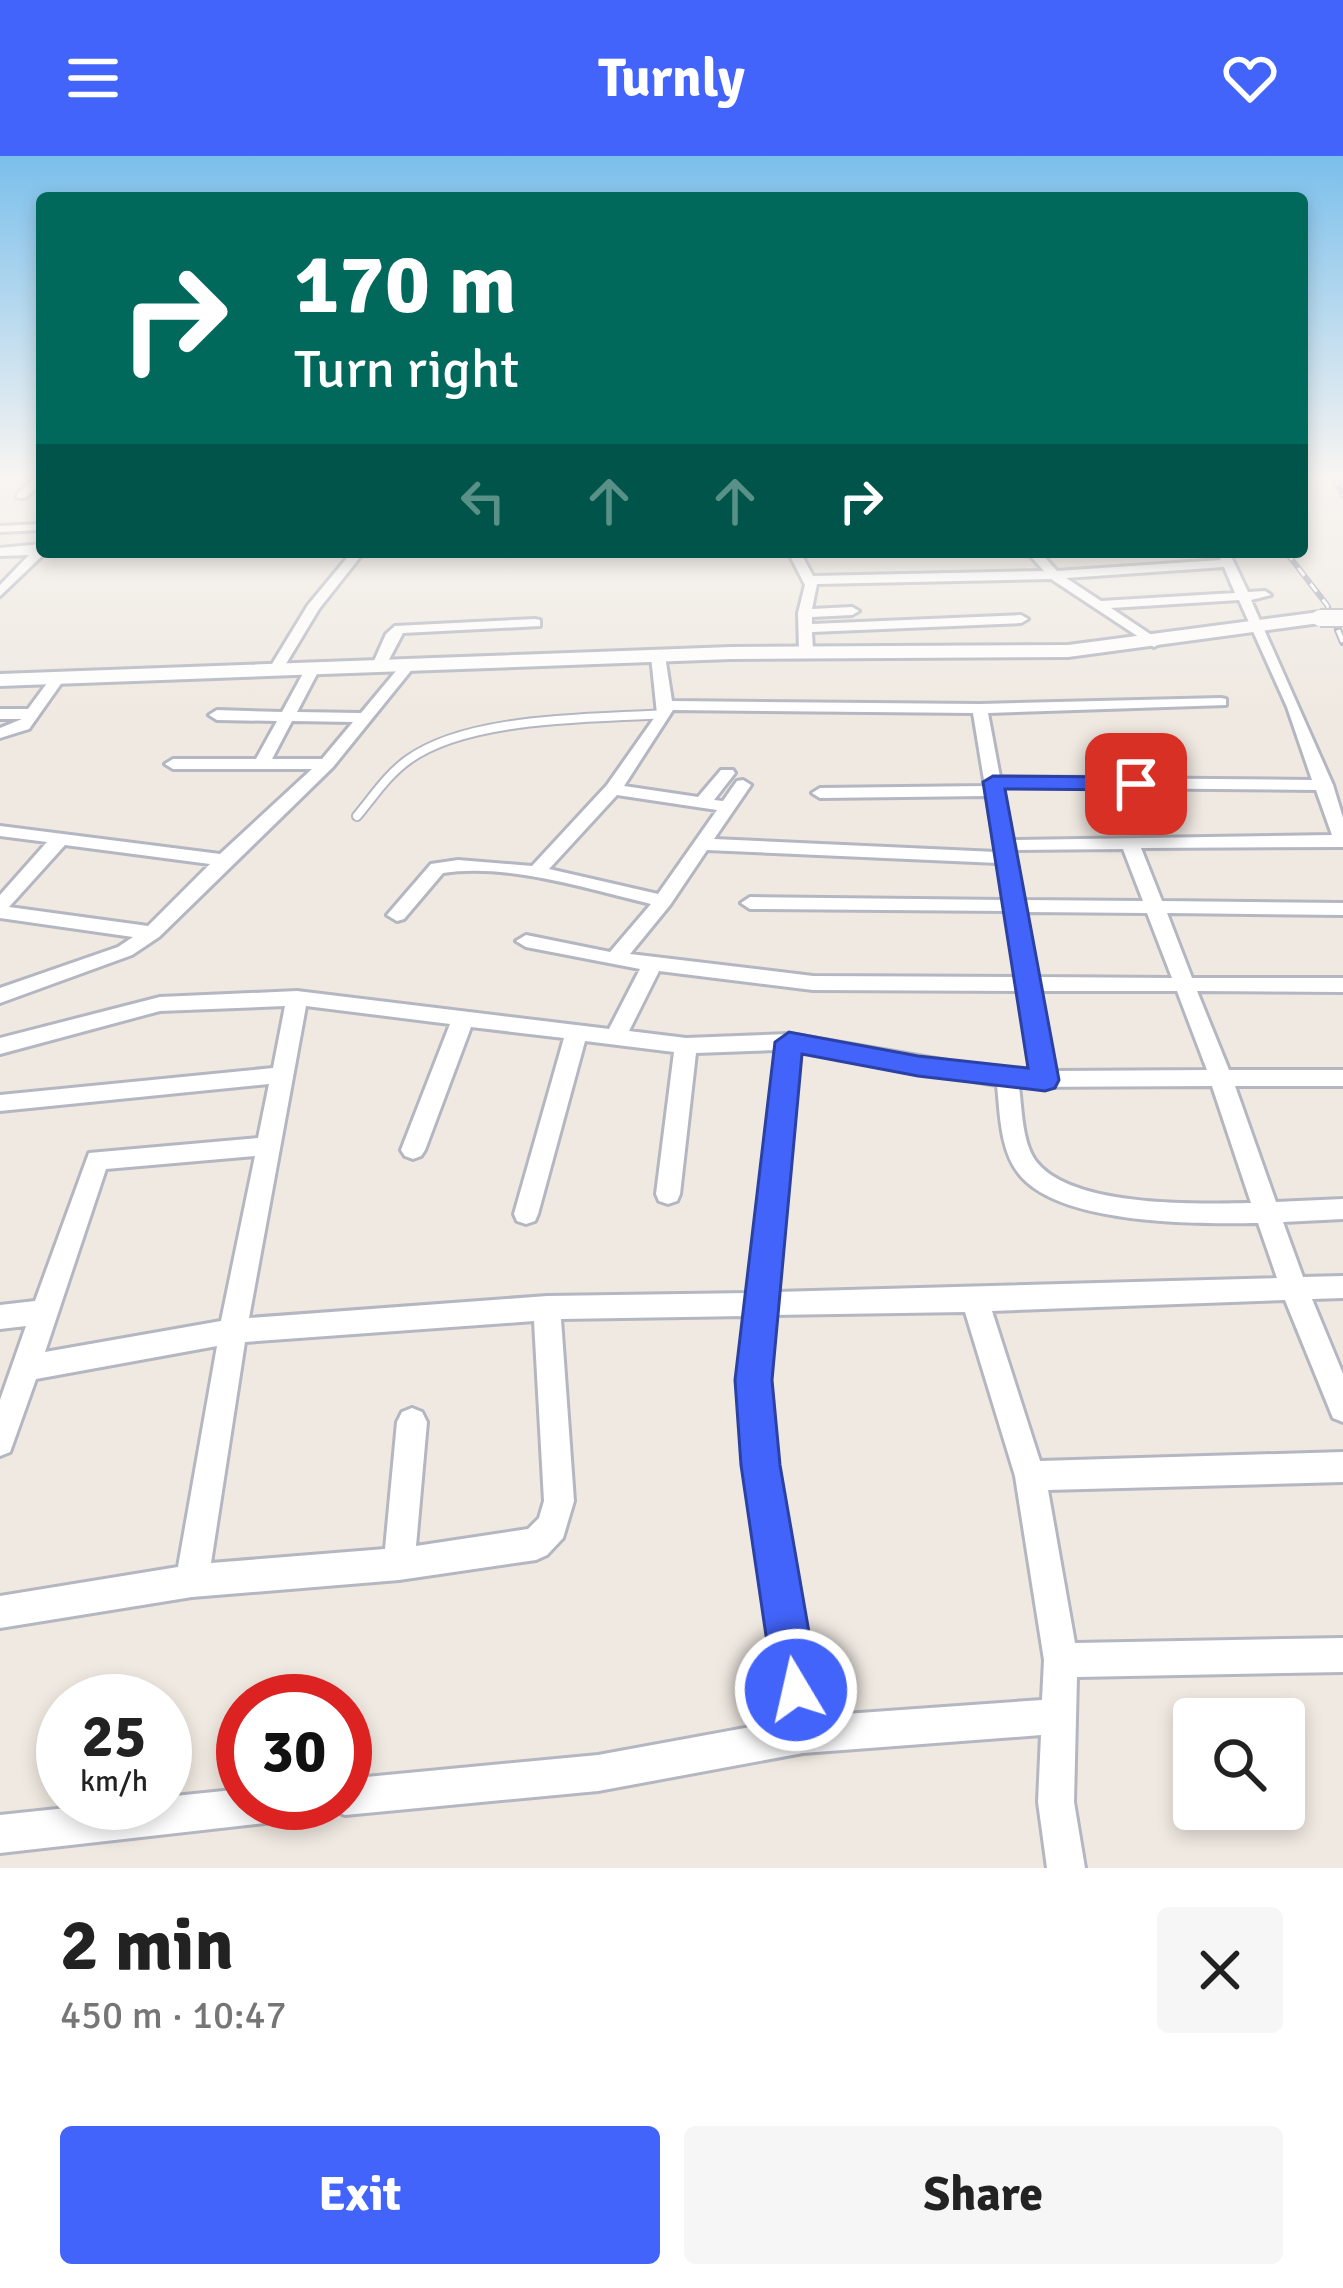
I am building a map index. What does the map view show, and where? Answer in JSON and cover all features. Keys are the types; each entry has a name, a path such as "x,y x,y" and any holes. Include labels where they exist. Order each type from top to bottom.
{"street":[{"path":"0,592 34,556"},
{"path":"276,669 313,608 353,558"},
{"path":"797,558 809,580 806,652"},
{"path":"702,844 1005,851 1130,843 1342,841 1325,785 1225,558 941,562 898,568"},
{"path":"809,580 1044,563 1154,644"},
{"path":"1100,605 1265,595"},
{"path":"805,620 1021,619"},
{"path":"0,680 658,656 1068,651 1343,619"},
{"path":"944,622 958,652"},
{"path":"377,668 400,628 536,623"},
{"path":"537,872 613,789 665,710 658,656"},
{"path":"261,764 313,668"},
{"path":"0,996 85,968 152,933 327,764 406,668"},
{"path":"0,733 24,726 58,679"},
{"path":"665,710 980,710 1221,702"},
{"path":"980,710 1045,1080"},
{"path":"0,714 32,714"},
{"path":"217,715 364,718"},
{"path":"173,764 327,764"},
{"path":"615,959 664,901 728,807 735,779 702,802"},
{"path":"820,793 1325,785"},
{"path":"613,789 728,807"},
{"path":"0,831 224,860"},
{"path":"1,912 60,838"},
{"path":"1130,843 1343,1408"},
{"path":"397,915 437,868 458,865 537,872 664,901"},
{"path":"749,903 1343,909"},
{"path":"1,912 152,933"},
{"path":"526,941 650,967 813,983 1343,985"},
{"path":"616,1037 650,967"},
{"path":"0,1046 160,1004 297,998 686,1046 789,1042 1007,1079 1343,1078"},
{"path":"192,1581 233,1331 297,998"},
{"path":"413,1150 464,1016"},
{"path":"526,1214 577,1031"},
{"path":"789,1042 753,1380 760,1465 803,1736"},
{"path":"668,1194 686,1046"},
{"path":"0,1103 282,1075"},
{"path":"1007,1079 1018,1150 1044,1185 1109,1206 1268,1215 1343,1209"},
{"path":"0,1442 97,1160 269,1146"},
{"path":"23,1369 233,1331 547,1308 1343,1287"},
{"path":"975,1300 1030,1476 1061,1660 1056,1802 1066,1868"},
{"path":"0,1612 192,1581 399,1564 536,1544 552,1527 559,1501 547,1308"},
{"path":"0,1318 44,1312"},
{"path":"399,1564 412,1422"},
{"path":"1030,1476 1343,1467"},
{"path":"1061,1660 1343,1655"},
{"path":"372,1794 598,1773 803,1736 1057,1716"},
{"path":"0,1834 216,1810"}],"lane":[{"path":"357,815 402,764 443,744 524,727 665,710"}],"railway":[{"path":"1291,558 1327,605 1339,633"},
{"path":"1338,630 1343,642"}],"route":[{"path":"796,1690 760,1465 753,1380 789,1042 918,1066 1045,1080 993,782 1136,784"}]}
